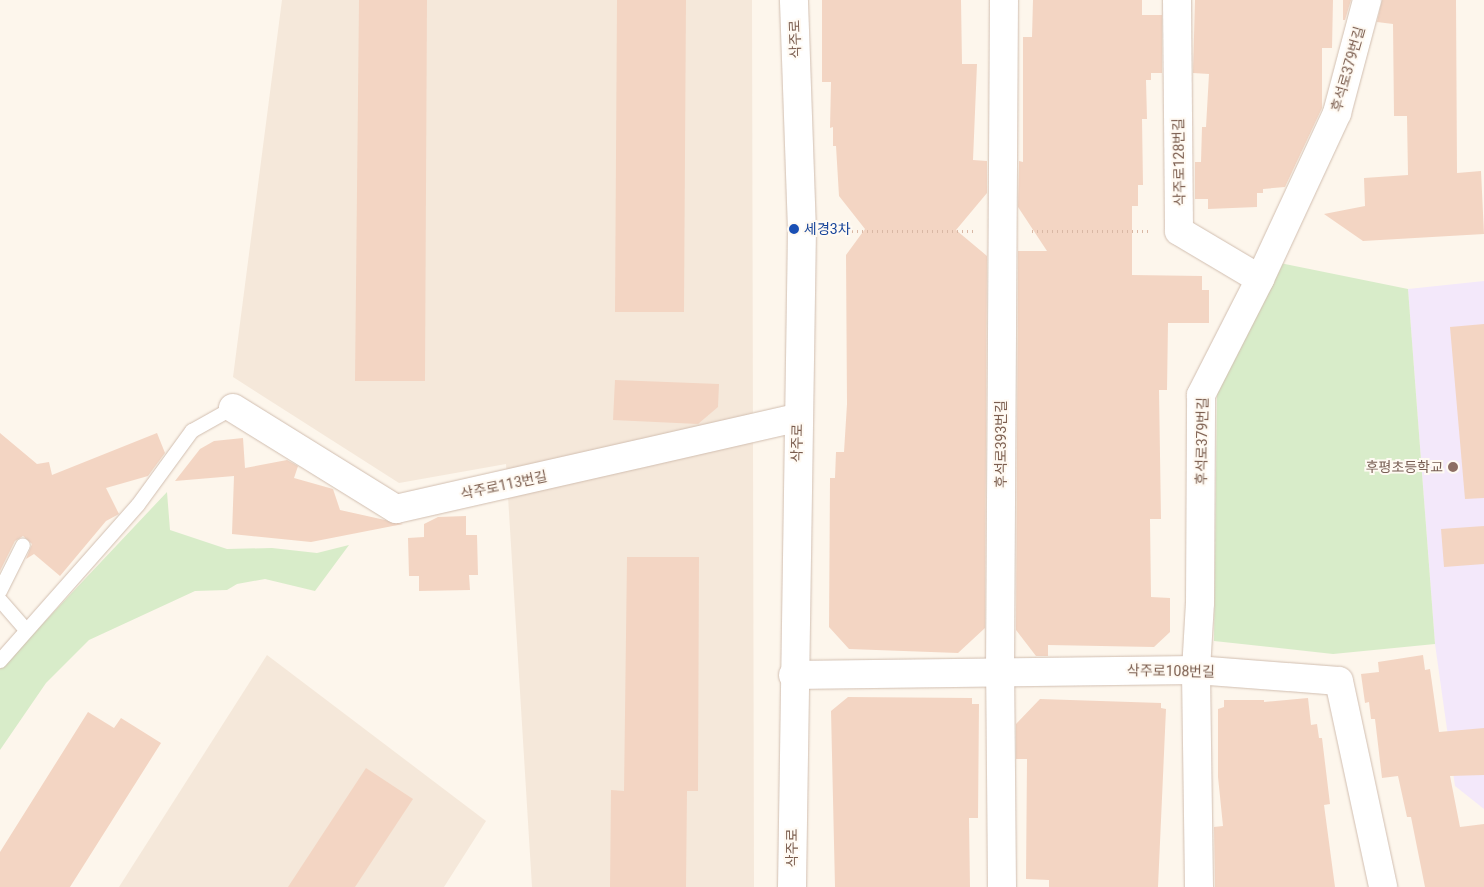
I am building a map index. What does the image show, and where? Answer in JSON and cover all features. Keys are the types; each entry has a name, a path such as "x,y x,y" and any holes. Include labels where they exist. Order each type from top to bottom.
{"street":[{"name":"삭주로","path":"792,887 793,675 802,231 794,0"},
{"name":"후석로393번길","path":"1002,887 1000,671 1004,0"},
{"name":"삭주로128번길","path":"1177,0 1179,231 1260,279"},
{"name":"후석로379번길","path":"1199,887 1196,670 1200,603 1201,395 1260,279 1337,113 1367,0"},
{"name":"삭주로113번길","path":"233,408 396,509 798,418"},
{"name":"삭주로108번길","path":"793,675 1196,670 1339,681 1383,887"}],"lane":[{"path":"0,661 138,505 192,431 233,408"},
{"path":"0,591 23,545"},
{"path":"0,600 26,630"}],"shaded area":[{"path":"282,0 752,0 754,887 532,887 506,464 399,483 233,377"},
{"name":"후평초등학교","path":"1484,281 1484,809 1455,786 1435,644 1408,289"},
{"path":"267,655 486,821 444,887 119,887"}],"green space":[{"path":"1275,262 1408,289 1435,644 1333,654 1214,641 1217,391"},
{"path":"167,492 170,530 227,549 272,548 317,553 349,545 315,591 265,579 237,584 227,590 195,591 89,640 46,683 0,750 0,669"}],"building":[{"path":"359,0 427,0 425,381 355,381"},
{"path":"617,0 686,0 684,312 615,312"},
{"path":"822,0 961,0 962,64 977,64 973,160 987,161 987,193 956,230 987,256 985,628 958,653 849,649 829,627 830,478 835,478 836,452 844,452 847,404 846,255 865,229 839,196 836,146 833,146 833,127 830,128 831,82 822,82"},
{"path":"1033,0 1142,0 1142,15 1162,15 1162,73 1151,73 1151,80 1146,80 1147,119 1142,119 1143,185 1138,185 1138,206 1132,206 1132,275 1202,276 1202,290 1209,290 1209,323 1168,323 1167,390 1159,390 1161,519 1150,519 1151,597 1170,598 1170,632 1154,647 1048,645 1048,656 1036,656 1016,630 1018,251 1047,251 1018,207 1019,161 1023,162 1023,37 1032,37"},
{"path":"1195,0 1333,0 1332,48 1322,48 1322,108 1285,187 1263,189 1263,193 1257,193 1257,207 1208,209 1208,199 1195,199 1195,162 1201,162 1202,127 1206,127 1209,74 1193,73"},
{"path":"1343,0 1351,0 1345,20 1343,20"},
{"path":"1382,0 1456,0 1457,173 1481,171 1484,234 1363,241 1324,214 1365,206 1364,178 1408,175 1407,116 1394,116 1393,24 1377,22"},
{"path":"1484,324 1484,498 1465,499 1450,327"},
{"path":"615,380 719,384 718,407 698,424 613,420"},
{"path":"0,433 37,464 49,462 52,475 157,433 165,453 148,476 106,488 119,514 106,521 60,576 34,554 26,559 32,544 23,536 15,541 0,571"},
{"path":"243,438 245,468 287,460 298,466 294,478 333,489 340,510 403,524 311,542 232,534 234,476 175,481 200,449 214,441"},
{"path":"466,516 466,535 477,535 478,575 469,575 470,590 419,591 419,576 409,576 408,538 424,537 424,524 438,517"},
{"path":"1484,526 1484,564 1444,567 1441,529"},
{"path":"627,557 699,557 698,791 687,791 686,887 610,887 611,790 624,791"},
{"path":"1423,655 1425,670 1430,669 1439,732 1484,728 1484,775 1450,776 1460,827 1484,824 1484,887 1425,887 1411,817 1407,817 1398,776 1382,778 1375,719 1371,719 1369,702 1365,703 1361,674 1379,672 1378,662"},
{"path":"848,697 972,698 972,704 979,704 978,818 969,818 970,887 835,887 831,711"},
{"path":"1308,698 1311,725 1317,724 1319,738 1322,738 1330,804 1324,805 1335,887 1215,887 1214,827 1223,826 1218,777 1218,709 1224,707 1224,700 1264,700 1264,702"},
{"path":"1040,699 1161,703 1161,708 1166,709 1158,887 1049,887 1049,880 1026,879 1027,759 1016,759 1016,724"},
{"path":"88,712 114,728 121,718 161,743 70,887 0,887 0,852"},
{"path":"366,768 413,799 355,887 288,887"}],"place":[{"name":"세경3차","path":"794,229"},
{"name":"후평초등학교","path":"1453,467"}]}
